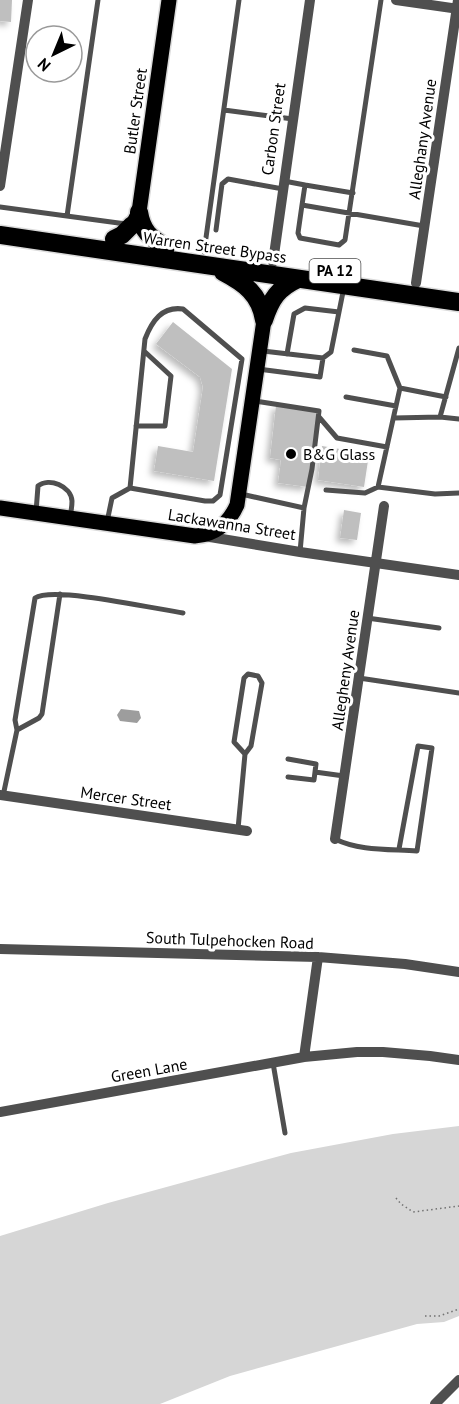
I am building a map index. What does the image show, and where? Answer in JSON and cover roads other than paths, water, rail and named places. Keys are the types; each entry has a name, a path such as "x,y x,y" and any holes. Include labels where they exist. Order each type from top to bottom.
{"highway":[{"path":"113,245 136,219 140,221 146,232 166,247"},
{"name":"Warren Street Bypass","path":"0,223 113,245 209,259 273,262 459,290"},
{"name":"Warren Street Bypass","path":"0,235 113,245 166,247 298,279 459,302"},
{"path":"209,259 252,291 261,304 264,320"},
{"path":"264,320 275,294 287,284 298,279"}],"main road":[{"name":"Butler Street","path":"136,219 169,0"},
{"path":"204,536 214,532 227,521 237,505 264,320"},
{"name":"Lackawanna Street","path":"0,508 204,536"}],"street":[{"path":"0,186 28,0"},
{"name":"Carbon Street","path":"273,262 310,0"},
{"path":"396,0 458,6"},
{"name":"Alleghany Avenue","path":"416,283 458,6"},
{"name":"Allegheny Avenue","path":"335,839 384,506"},
{"name":"Lackawanna Street","path":"204,536 459,575"},
{"name":"Mercer Street","path":"2,796 242,830"},
{"name":"South Tulpehocken Road","path":"0,949 318,957 405,964 459,972"},
{"path":"304,1057 318,957"},
{"name":"Green Lane","path":"0,1112 304,1057 383,1052 459,1060"},
{"path":"435,1404 459,1380"}],"lane":[{"path":"67,216 98,0"},
{"path":"209,259 224,110 239,0"},
{"path":"305,185 298,233 300,238 339,245 345,240 350,212 381,0"},
{"path":"224,110 293,119"},
{"path":"216,230 222,184 228,179 305,185 352,193"},
{"path":"302,205 424,226"},
{"path":"0,207 67,216 136,219"},
{"path":"260,350 323,358 331,352 344,285"},
{"path":"107,524 112,498 130,488 205,501 213,501 220,495 242,359 183,309 173,308 164,312 150,324 145,339 130,488"},
{"path":"287,354 294,314 305,308 339,312"},
{"path":"440,417 459,348"},
{"path":"354,350 387,356 400,388 378,487"},
{"path":"136,426 165,426 171,376 144,351"},
{"path":"257,369 320,377 323,358"},
{"path":"400,388 446,397"},
{"path":"346,397 396,406"},
{"path":"253,400 319,414 337,438 387,447"},
{"path":"300,552 304,508 319,414"},
{"path":"394,418 459,419"},
{"path":"36,513 38,486 50,482 63,487 69,493 72,501 70,518"},
{"path":"326,490 365,493 378,487 435,494 459,493"},
{"path":"240,494 304,508"},
{"path":"2,796 17,730 15,720 33,602 40,594 60,594 183,613"},
{"path":"17,730 42,714 60,594"},
{"path":"367,618 439,628"},
{"path":"242,830 245,754 251,746 262,682 258,676 248,674 244,678 234,742 245,754"},
{"path":"359,678 459,693"},
{"path":"335,839 348,845 399,849 417,850 432,748 418,746 399,849"},
{"path":"288,759 316,764 314,780 288,777"},
{"path":"315,772 344,776"},
{"path":"273,1063 285,1133"}],"place":[{"name":"B&G Glass","path":"291,454"}]}
